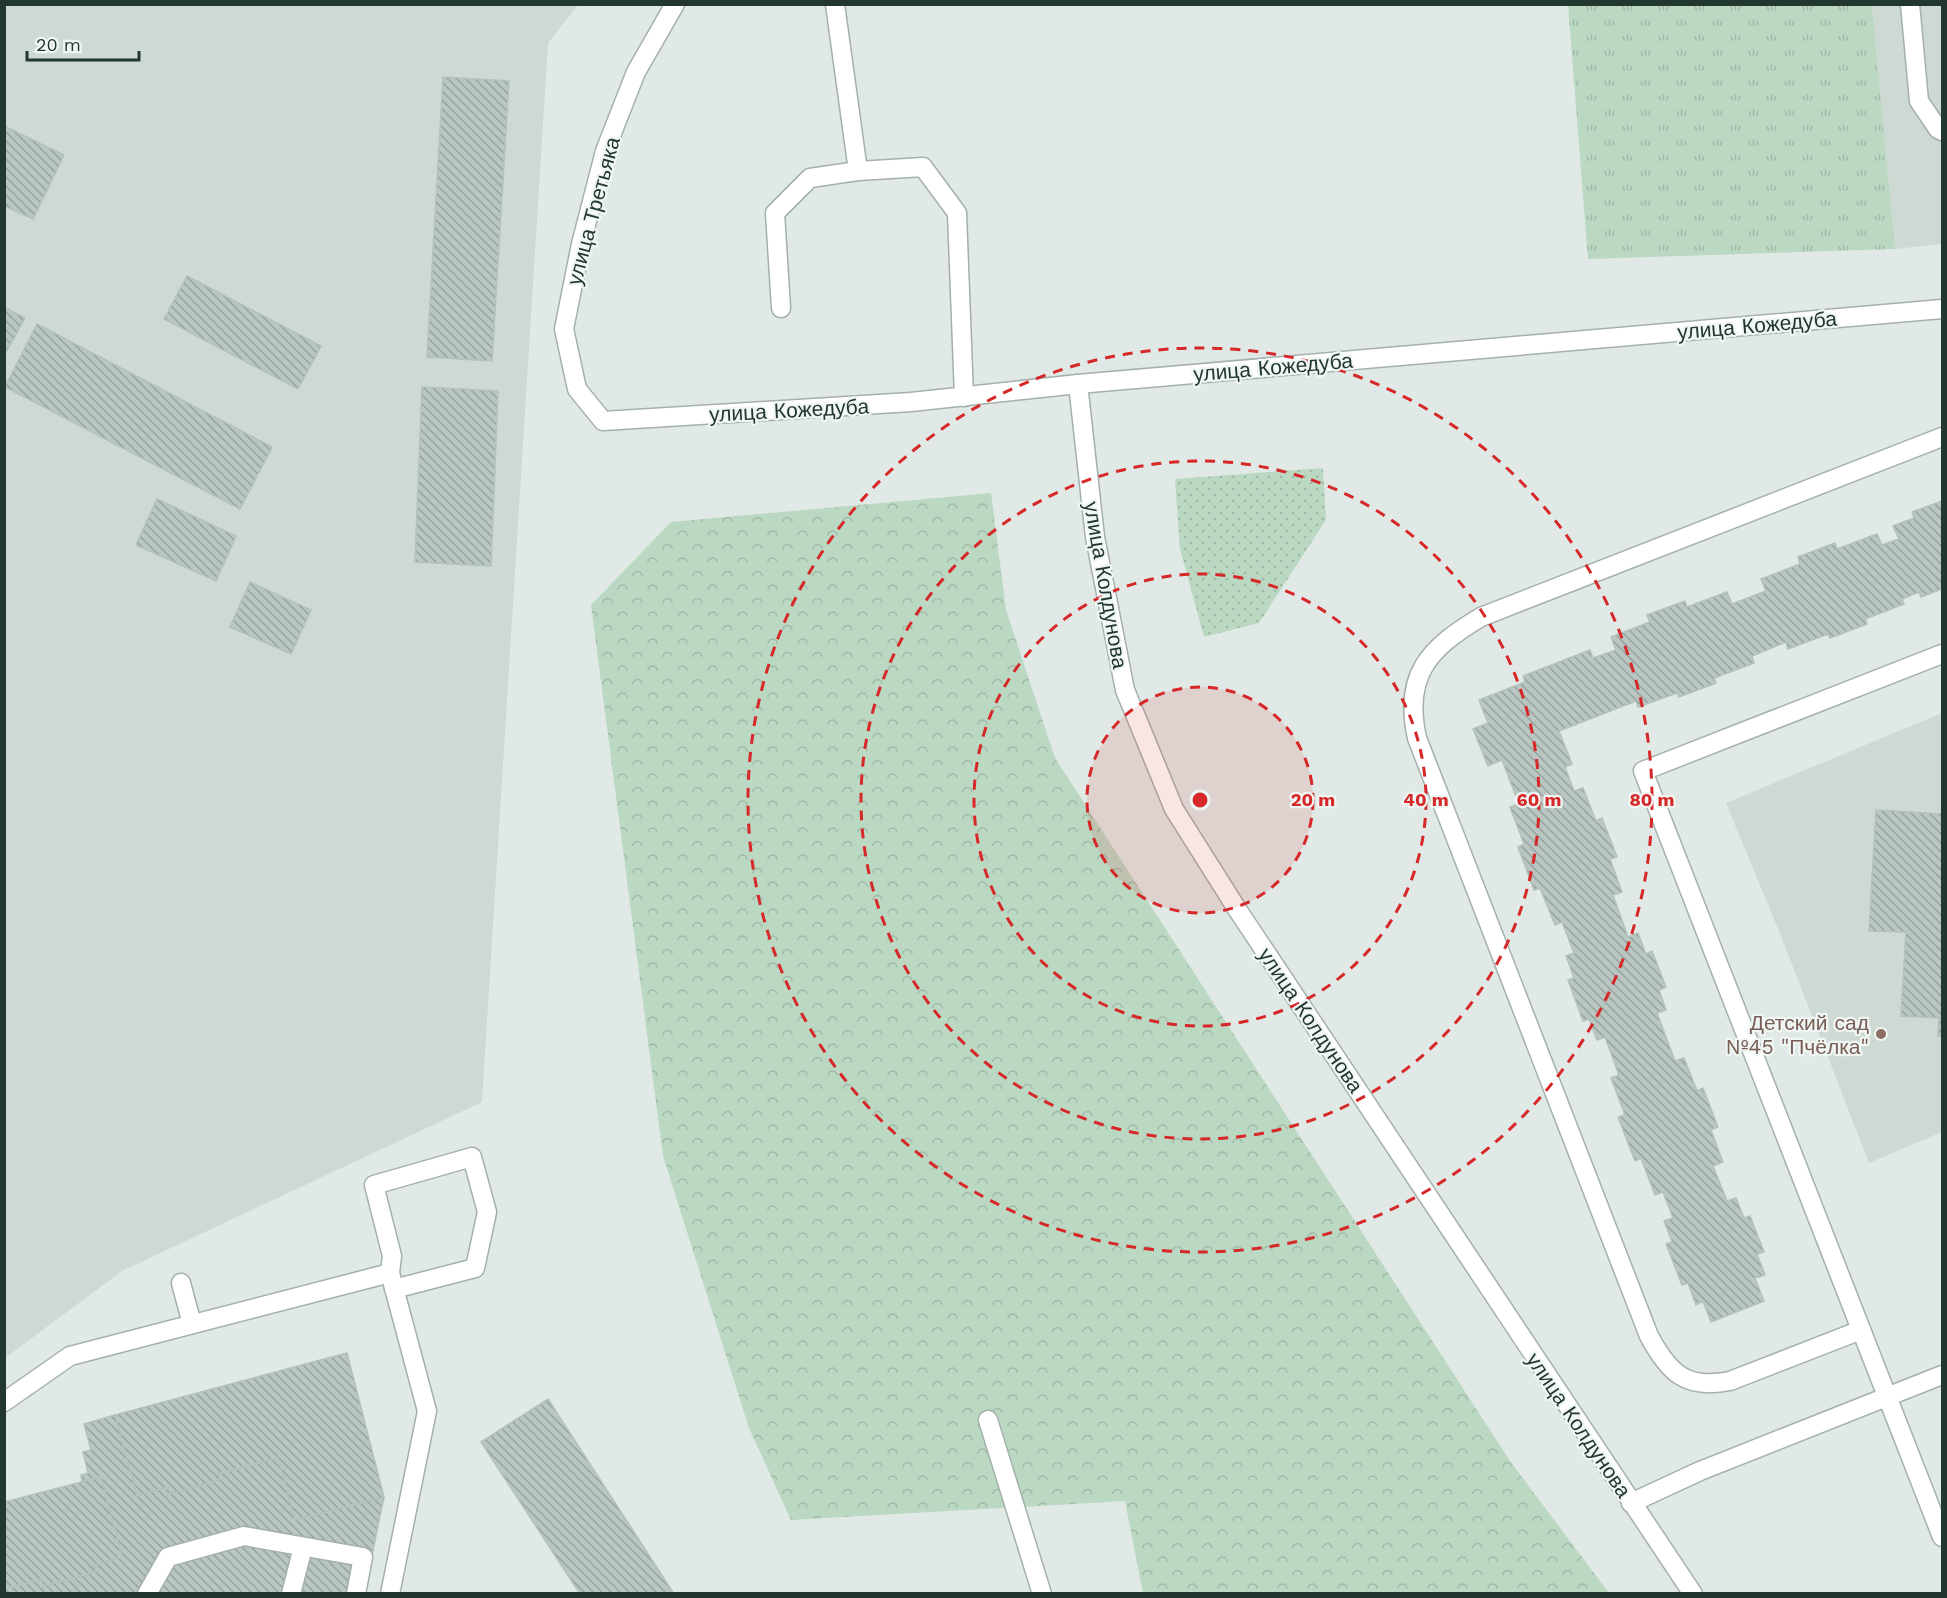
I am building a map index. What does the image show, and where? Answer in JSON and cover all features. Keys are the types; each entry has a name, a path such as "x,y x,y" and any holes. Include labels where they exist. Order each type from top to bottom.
{"street":[{"name":"улица Третьяка","path":"603,421 577,389 564,329 581,244 605,152 636,72 675,4"},
{"path":"835,4 858,171"},
{"path":"1910,4 1919,101 1938,129 1942,130"},
{"path":"781,308 775,213 810,178 858,171 923,167 957,213 964,396"},
{"name":"улица Кожедуба","path":"603,421 911,402 1078,384 1942,309"},
{"name":"улица Колдунова","path":"1078,384 1095,537 1125,690 1174,808 1237,909 1693,1593"},
{"path":"1861,1330 1730,1381 1712,1385 1695,1383 1679,1376 1666,1365 1649,1336 1421,749 1412,715 1412,695 1420,671 1435,649 1481,617 1942,437"},
{"path":"1942,654 1643,771 1942,1537"},
{"path":"4,1402 70,1356 192,1324 392,1281 475,1268 487,1212 471,1157 374,1185 392,1256 392,1281 427,1411 390,1593"},
{"path":"182,1283 192,1324"},
{"path":"1631,1503 1690,1475 1942,1376"},
{"path":"988,1420 1042,1593"},
{"path":"147,1593 168,1557 244,1536 363,1557 356,1593"},
{"path":"291,1593 303,1547"}],"shaded area":[{"path":"5,5 578,5 548,43 482,1102 122,1271 5,1358"},
{"path":"1872,5 1942,5 1942,244 1895,249"},
{"name":"Детский сад №45 \"Пчёлка\"","path":"1942,713 1942,1132 1869,1163 1781,936 1726,803"}],"green space":[{"path":"1568,5 1872,5 1895,249 1588,259"},
{"path":"1323,468 1326,520 1259,623 1204,637 1180,549 1175,479"},
{"path":"991,493 1006,610 1055,758 1510,1461 1609,1593 1143,1593 1125,1501 791,1520 749,1428 663,1156 591,605 671,522"}],"building":[{"path":"443,77 509,81 492,361 427,357"},
{"path":"4,126 64,155 33,219 4,206"},
{"path":"187,276 321,346 298,389 164,319"},
{"path":"4,307 25,318 4,356"},
{"path":"37,324 272,447 240,509 5,387"},
{"path":"422,387 498,391 491,566 415,562"},
{"path":"157,499 236,536 216,581 136,545"},
{"path":"1942,501 1942,589 1921,597 1919,592 1902,599 1904,604 1865,619 1867,624 1830,638 1828,634 1788,649 1786,642 1752,656 1754,663 1714,678 1716,683 1679,697 1677,693 1638,707 1636,701 1559,731 1572,764 1565,767 1574,791 1583,788 1596,821 1602,818 1617,857 1610,859 1622,892 1613,895 1628,937 1638,933 1646,954 1652,951 1666,987 1659,990 1666,1010 1657,1013 1675,1061 1684,1058 1697,1091 1703,1088 1718,1127 1711,1130 1723,1162 1713,1166 1727,1201 1736,1198 1744,1218 1750,1216 1764,1252 1757,1254 1765,1275 1755,1278 1764,1301 1711,1322 1703,1301 1696,1305 1688,1283 1682,1285 1666,1244 1672,1242 1664,1221 1673,1218 1663,1192 1655,1195 1641,1158 1635,1161 1618,1117 1625,1115 1611,1078 1619,1075 1605,1037 1597,1040 1589,1019 1583,1021 1568,980 1574,978 1566,956 1574,953 1562,922 1555,925 1540,888 1534,890 1518,847 1524,844 1510,807 1519,804 1502,760 1488,766 1473,729 1488,723 1479,700 1525,682 1523,676 1590,650 1593,658 1616,650 1611,637 1650,622 1647,615 1685,601 1687,607 1727,592 1732,604 1766,591 1761,579 1800,564 1798,557 1835,543 1837,549 1877,534 1882,545 1899,539 1893,526 1914,518 1912,512"},
{"path":"250,582 311,610 291,654 230,627"},
{"path":"1876,810 1942,814 1942,1036 1938,1036 1939,1018 1901,1016 1906,932 1869,931"},
{"path":"347,1353 384,1497 295,1520 278,1458 218,1474 220,1480 200,1486 167,1494 165,1488 137,1496 115,1415"},
{"path":"548,1399 674,1594 580,1594 481,1442"},
{"path":"115,1415 137,1496 165,1488 167,1494 200,1486 220,1480 218,1474 278,1458 295,1520 384,1497 364,1594 4,1594 4,1589 41,1579 43,1586 96,1572 94,1565 122,1557 101,1477 82,1481 81,1475 88,1473 83,1452 91,1450 84,1424"},
{"path":"101,1477 122,1557 94,1565 96,1572 43,1586 41,1579 4,1589 4,1502"}],"place":[{"name":"Детский сад №45 \"Пчёлка\"","path":"1881,1034"}]}
